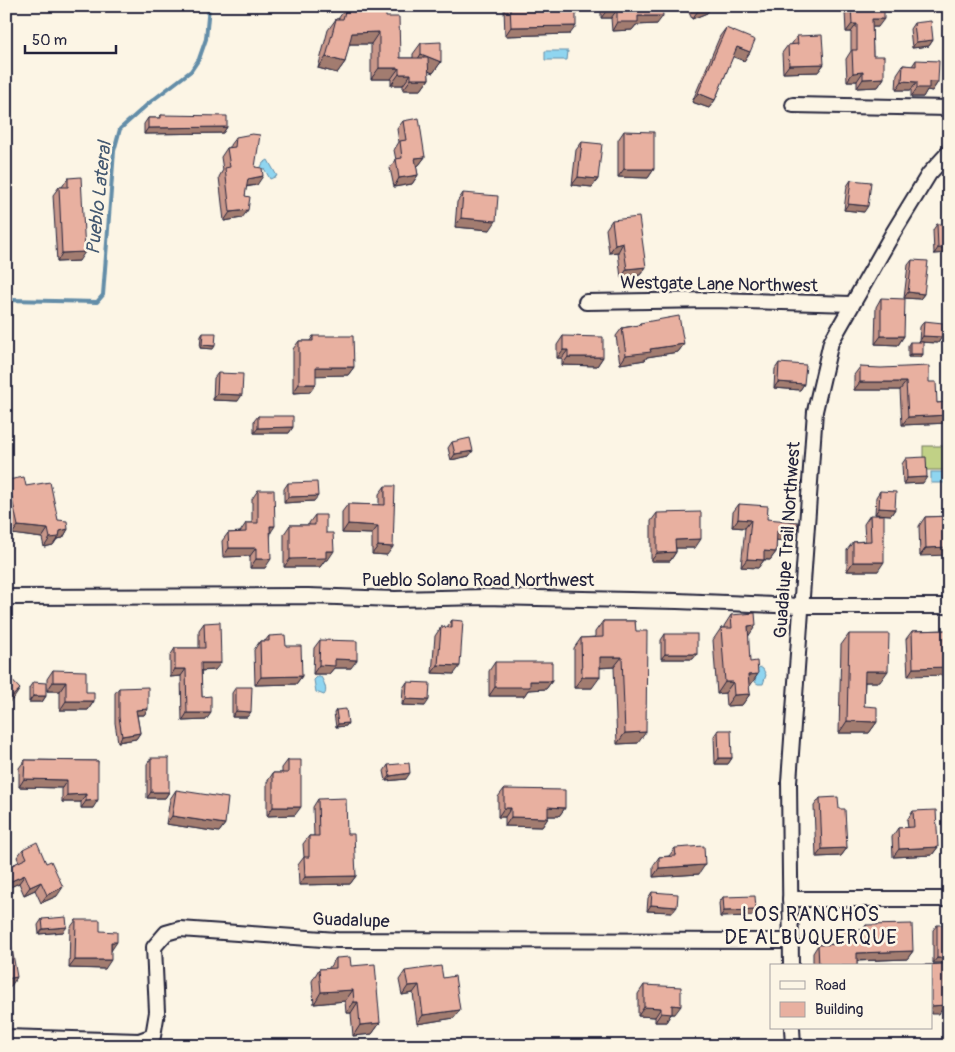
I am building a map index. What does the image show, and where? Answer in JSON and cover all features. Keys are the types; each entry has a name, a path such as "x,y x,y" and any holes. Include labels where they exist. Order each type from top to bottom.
{"street":[{"path":"792,105 949,108"},
{"name":"Guadalupe Trail Northwest","path":"791,964 789,782 815,411 831,342 892,233 929,174 949,152"},
{"name":"Westgate Lane Northwest","path":"586,302 714,300 852,304"},
{"name":"Pueblo Solano Road Northwest","path":"6,597 308,596 395,599 485,597 800,606 949,606"},
{"path":"790,899 949,899"},
{"name":"Guadalupe","path":"6,1037 139,1041 153,1036 157,1012 154,947 166,933 180,929 337,940 791,941"},
{"path":"792,1030 793,1046"}],"green space":[{"path":"923,446 949,446 949,470 923,470"}],"water":[{"path":"545,51 568,51 567,60 545,60"},
{"path":"268,160 277,176 270,179 261,167"},
{"path":"931,472 949,472 949,483 931,483"},
{"path":"760,667 766,675 763,684 755,682 756,670"},
{"path":"317,677 321,677 324,684 326,691 324,695 316,692 314,680"}],"building":[{"path":"510,6 576,6 576,26 511,27"},
{"path":"607,6 662,6 663,16 638,16 638,22 617,22 617,10 607,10"},
{"path":"851,6 884,6 884,19 872,19 873,56 884,56 884,78 863,79 863,72 853,73 852,50 857,50 857,24 852,24"},
{"path":"346,8 386,10 386,17 399,17 400,58 428,58 429,79 411,79 411,74 399,74 399,68 379,68 379,32 352,33 345,62 326,57 336,19 343,19"},
{"path":"931,21 933,40 916,42 914,23"},
{"path":"726,28 755,40 750,52 737,47 715,100 698,93"},
{"path":"822,35 824,64 789,65 788,45 798,44 797,36"},
{"path":"441,42 441,62 421,54 421,43"},
{"path":"916,60 939,61 938,82 929,82 929,88 917,88 917,82 902,81 903,65 916,66"},
{"path":"161,115 227,116 227,127 148,128 148,118 161,118"},
{"path":"419,118 425,157 415,158 418,175 399,178 396,159 402,158 400,141 406,140 403,121"},
{"path":"624,131 654,132 654,169 624,169"},
{"path":"252,134 260,135 255,167 262,168 263,176 248,179 245,196 250,197 248,210 230,212 225,168 230,167 227,148 235,147 236,137"},
{"path":"582,142 602,144 598,179 578,177"},
{"path":"81,177 85,252 62,253 59,187 68,187 68,178"},
{"path":"851,180 871,182 868,206 848,204"},
{"path":"463,193 498,196 496,221 461,218"},
{"path":"639,217 646,267 627,269 623,243 615,245 612,220"},
{"path":"937,224 949,224 949,248 938,248"},
{"path":"912,260 928,261 924,294 908,292"},
{"path":"881,298 905,299 904,336 881,336"},
{"path":"679,316 684,344 650,349 651,352 626,355 622,328"},
{"path":"924,321 943,323 942,337 923,336"},
{"path":"203,333 216,333 215,346 202,345"},
{"path":"313,336 353,336 354,367 316,367 316,384 299,384 299,341 313,341"},
{"path":"563,336 603,337 603,357 568,357 568,350 563,350"},
{"path":"910,342 923,342 923,354 910,354"},
{"path":"779,363 806,365 804,384 778,382"},
{"path":"929,366 929,382 936,382 937,403 949,402 949,415 908,417 906,382 860,382 860,367"},
{"path":"218,373 243,374 242,395 217,394"},
{"path":"258,416 293,416 293,427 258,428"},
{"path":"470,438 473,451 455,454 452,442"},
{"path":"926,457 927,477 907,478 906,458"},
{"path":"24,477 26,486 50,482 58,520 67,521 68,529 60,531 59,537 50,538 48,529 18,526 8,480"},
{"path":"317,482 318,496 288,497 288,483"},
{"path":"385,486 395,486 393,547 378,546 378,526 348,524 348,504 385,505"},
{"path":"258,490 274,490 275,526 270,526 271,559 256,559 256,548 229,548 228,533 246,532 246,523 258,523"},
{"path":"880,491 896,492 895,509 879,508"},
{"path":"739,504 768,506 767,519 798,522 797,533 777,531 776,552 764,551 764,560 747,559 751,520 738,519"},
{"path":"701,512 701,539 675,540 676,552 657,553 657,513"},
{"path":"315,515 326,515 326,533 333,533 334,551 326,551 326,558 290,559 290,525 315,525"},
{"path":"870,515 884,515 884,562 853,562 853,542 871,541"},
{"path":"949,516 949,547 926,548 925,517"},
{"path":"755,613 756,625 748,626 750,662 757,661 758,674 748,675 750,694 734,695 733,682 725,682 721,628 732,628 731,615"},
{"path":"452,620 463,621 460,666 438,665 441,627 452,628"},
{"path":"603,621 635,621 636,631 647,631 646,732 625,733 622,657 600,657 600,677 582,677 581,638 603,637"},
{"path":"220,622 221,663 201,663 202,697 211,696 211,713 187,713 186,669 175,669 175,648 205,648 204,623"},
{"path":"949,630 949,667 913,668 912,631"},
{"path":"665,634 697,634 697,654 665,654"},
{"path":"849,634 889,634 888,671 865,671 864,706 877,707 877,722 847,721"},
{"path":"285,635 286,646 301,646 302,676 261,677 260,641 269,641 269,636"},
{"path":"320,640 357,641 357,660 335,659 335,666 319,665"},
{"path":"495,662 552,662 552,681 530,681 530,687 495,687"},
{"path":"53,670 86,671 86,692 94,692 94,701 66,701 66,682 53,682"},
{"path":"6,674 20,689 6,702"},
{"path":"33,682 46,683 46,696 33,696"},
{"path":"407,682 430,683 429,700 406,699"},
{"path":"148,687 148,709 136,710 140,733 122,736 119,717 119,688"},
{"path":"236,687 252,687 251,712 236,711"},
{"path":"346,709 348,723 338,724 336,710"},
{"path":"718,730 731,730 732,758 719,758"},
{"path":"151,758 169,758 169,792 151,792"},
{"path":"25,760 98,761 98,800 86,801 86,794 67,795 67,780 24,779"},
{"path":"288,760 301,760 301,807 273,807 273,773 288,773"},
{"path":"409,763 410,773 390,776 388,765"},
{"path":"504,789 565,790 565,808 548,807 548,818 511,817 511,808 504,808"},
{"path":"176,790 228,798 225,824 172,816"},
{"path":"838,797 839,809 845,809 847,848 822,849 820,798"},
{"path":"346,798 347,834 354,834 356,876 305,877 304,857 309,857 309,836 319,836 318,799"},
{"path":"936,810 938,847 899,849 898,828 914,827 913,811"},
{"path":"37,842 46,863 51,861 63,887 47,895 41,882 30,887 25,875 9,882 6,876 6,868 27,858 23,849"},
{"path":"704,846 705,865 659,868 659,857 676,856 675,848"},
{"path":"652,892 678,894 677,907 651,905"},
{"path":"755,896 756,910 724,911 723,897"},
{"path":"66,917 67,927 43,929 42,919"},
{"path":"76,920 100,920 100,931 117,932 117,942 111,942 111,960 75,960"},
{"path":"912,924 913,951 857,953 857,964 819,964 818,945 842,944 842,930 866,930 866,925"},
{"path":"937,925 949,925 948,958 937,958"},
{"path":"11,943 17,977 6,979 6,944"},
{"path":"350,957 351,966 375,964 380,1023 360,1025 358,1002 354,1002 353,990 321,992 319,969 336,968 336,958"},
{"path":"944,964 945,1005 932,1006 932,965"},
{"path":"441,966 443,978 455,976 460,1010 423,1015 419,985 408,986 405,971"},
{"path":"644,985 681,987 681,1006 672,1005 672,1014 661,1013 661,1008 644,1007"}],"waterway":[{"name":"Pueblo Lateral","path":"6,307 11,300 97,302 103,295 114,151 120,129 149,103 191,71 199,59 206,39 209,6"}],"district":[{"name":"LOS RANCHOS DE ALBUQUERQUE","path":"811,926"}]}
